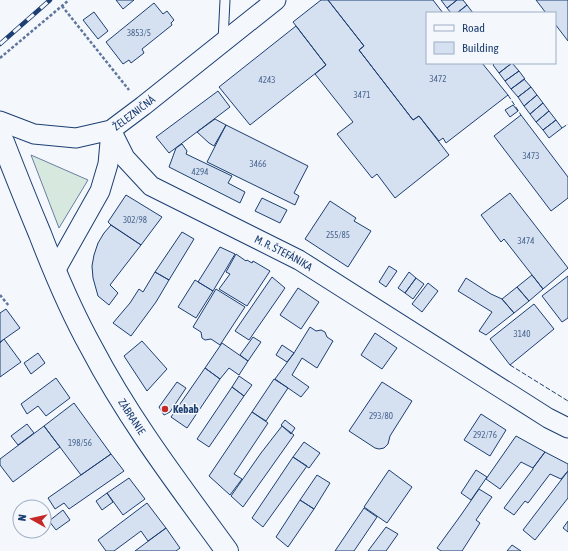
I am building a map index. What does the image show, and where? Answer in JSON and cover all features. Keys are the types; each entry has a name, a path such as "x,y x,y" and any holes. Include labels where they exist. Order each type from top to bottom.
{"main road":[{"name":"ZÁBRANIE","path":"0,138 3,142 55,271 75,317 91,348 125,406 165,466 226,551"}],"street":[{"name":"ŽELEZNIČNÁ","path":"55,271 100,192 108,164 111,130 276,0"},
{"path":"0,121 34,134 76,138 111,130"},
{"name":"M. R. ŠTEFÁNIKA","path":"111,130 125,158 151,186 299,260 548,418 568,428"}],"lane":[{"path":"223,42 225,0"}],"path":[{"path":"0,58 69,0"},
{"path":"62,6 129,90"},
{"path":"0,295 9,306"}],"shaded area":[{"path":"31,155 88,180 59,228"}],"building":[{"path":"116,0 134,0 123,9"},
{"path":"321,0 328,0 364,46 359,50 413,120 419,116 449,155 395,198 377,174 372,178 337,134 353,122 315,74 326,65 293,22"},
{"path":"328,0 433,0 442,12 426,12 426,64 483,64 508,95 446,143 443,138 439,141 419,116 413,120 359,50 364,46"},
{"path":"441,0 457,0 447,8"},
{"path":"457,0 463,0 467,5 458,12 450,12 447,8"},
{"path":"536,0 568,0 568,41 556,25 556,12 545,12"},
{"path":"154,3 163,14 167,11 174,20 171,23 172,25 142,49 144,53 131,63 129,60 123,64 106,42"},
{"path":"467,5 472,12 458,12"},
{"path":"94,12 108,31 98,39 83,20"},
{"path":"296,26 326,65 250,125 219,87"},
{"path":"494,64 511,64 499,73 493,65"},
{"path":"511,64 513,64 519,71 505,81 499,73"},
{"path":"519,71 525,79 511,89 505,81"},
{"path":"524,79 531,87 518,97 511,89"},
{"path":"531,87 537,95 524,106 518,97"},
{"path":"218,91 230,107 169,153 156,137"},
{"path":"537,95 543,103 530,114 524,106"},
{"path":"543,103 549,111 536,122 530,114"},
{"path":"513,105 518,111 510,117 505,110"},
{"path":"549,111 556,120 543,130 536,122"},
{"path":"521,115 568,177 568,198 551,211 494,136"},
{"path":"215,119 226,125 214,146 197,132"},
{"path":"556,120 562,128 549,138 543,130"},
{"path":"226,125 308,166 294,193 299,196 295,205 207,162"},
{"path":"182,144 187,151 186,154 232,176 228,183 245,192 240,203 169,167 176,148"},
{"path":"510,193 568,268 543,289 504,239 501,242 481,215"},
{"path":"126,195 162,217 141,245 108,222"},
{"path":"262,198 287,210 280,223 255,211"},
{"path":"330,201 356,218 354,221 371,231 348,267 305,239"},
{"path":"111,225 141,245 110,285 118,293 109,305 98,296 93,278 92,266 98,243"},
{"path":"182,232 194,239 169,280 155,272"},
{"path":"220,247 235,254 213,291 198,282"},
{"path":"236,254 246,261 247,260 252,263 253,261 270,271 247,306 219,289 230,274 226,272"},
{"path":"389,266 397,271 386,287 379,282"},
{"path":"155,272 169,280 156,302 131,336 113,323 130,303 139,289 143,292"},
{"path":"409,272 416,278 405,293 398,288"},
{"path":"532,275 543,289 529,301 517,287"},
{"path":"568,276 568,318 562,322 542,296"},
{"path":"272,277 285,288 249,340 235,331"},
{"path":"416,278 424,284 413,299 405,293"},
{"path":"466,278 491,294 502,299 514,313 486,335 479,331 492,312 458,291"},
{"path":"195,280 213,291 196,318 178,307"},
{"path":"428,283 438,291 422,312 412,304"},
{"path":"517,287 529,301 514,313 502,299"},
{"path":"298,288 319,302 301,329 280,315"},
{"path":"216,289 245,307 220,345 211,339 205,340 202,338 201,332 193,327"},
{"path":"534,304 554,329 510,365 490,339"},
{"path":"6,309 20,328 0,342 0,313"},
{"path":"310,327 316,331 321,330 325,332 327,337 333,341 317,368 302,358 292,375 309,387 301,397 275,379 294,353"},
{"path":"375,333 397,348 382,369 361,355"},
{"path":"253,337 261,342 248,361 240,355"},
{"path":"4,339 21,362 0,377 0,343"},
{"path":"142,341 167,369 147,391 124,356"},
{"path":"222,343 248,361 239,375 229,368 220,379 205,368"},
{"path":"282,345 294,353 287,362 276,355"},
{"path":"38,353 45,363 31,374 24,363"},
{"path":"205,368 220,379 187,428 171,417"},
{"path":"239,376 252,385 244,396 232,387"},
{"path":"56,378 70,398 46,416 38,406 27,414 21,404"},
{"path":"274,379 288,388 266,421 252,412"},
{"path":"177,382 186,388 170,412 164,415 159,407"},
{"path":"382,382 412,401 390,436 388,444 384,448 379,449 375,448 349,431"},
{"path":"232,387 244,396 209,447 197,439"},
{"path":"74,403 111,454 81,475 44,426"},
{"path":"252,412 268,423 234,474 242,479 230,495 209,476"},
{"path":"481,414 506,430 490,456 464,440"},
{"path":"285,420 295,428 291,434 281,425"},
{"path":"27,424 34,433 18,445 11,436"},
{"path":"44,426 60,447 13,482 0,465 0,459"},
{"path":"282,426 294,435 243,507 231,496"},
{"path":"516,436 545,452 533,468 521,462 500,489 486,479"},
{"path":"304,442 320,453 309,468 293,457"},
{"path":"545,452 568,464 568,471 561,479 550,474 528,503 525,501 514,515 504,508"},
{"path":"111,454 124,471 69,509 64,503 55,509 52,504 52,499 48,498"},
{"path":"293,457 307,466 263,527 252,518"},
{"path":"389,470 412,487 387,523 364,507"},
{"path":"476,470 487,477 471,500 461,493"},
{"path":"568,471 568,498 535,540 523,530"},
{"path":"317,475 330,483 314,509 300,500"},
{"path":"129,478 145,499 123,515 107,493"},
{"path":"479,489 492,497 476,520 480,523 462,551 441,551 437,548"},
{"path":"107,493 113,502 102,510 96,501"},
{"path":"300,500 314,509 288,547 276,537"},
{"path":"147,503 166,528 148,541 141,531 114,551 106,551 98,540"},
{"path":"364,508 377,517 354,551 335,551"},
{"path":"63,510 70,520 56,530 52,525 52,519"},
{"path":"568,521 568,532 563,528"},
{"path":"386,527 398,534 386,551 368,551"},
{"path":"166,528 180,548 176,551 135,551"},
{"path":"512,545 521,551 507,551"}],"railway":[{"path":"0,44 50,0"}],"fence":[{"path":"508,95 521,115"},
{"path":"562,128 568,124"},
{"path":"510,365 568,401"}],"place":[{"name":"Kebab","path":"165,409"}]}
